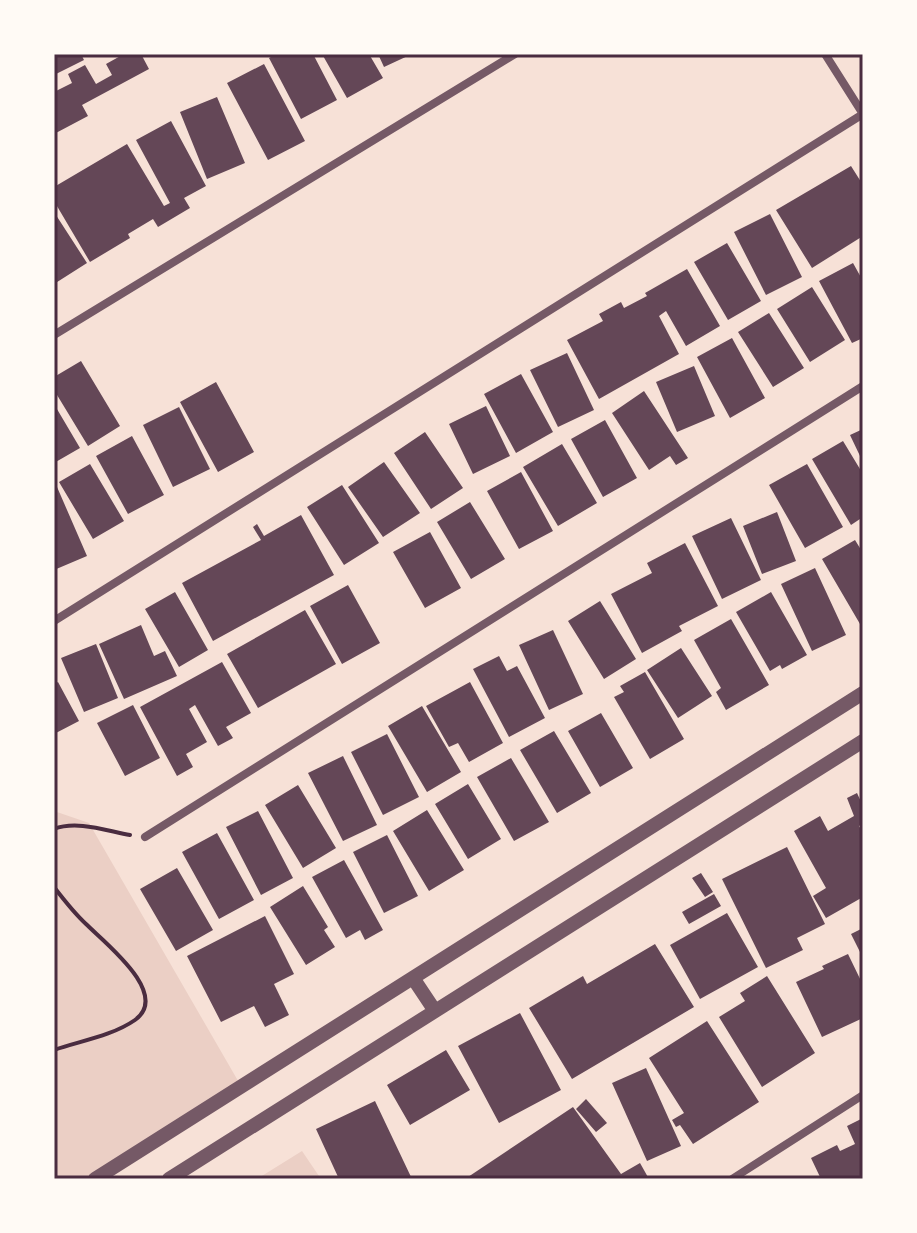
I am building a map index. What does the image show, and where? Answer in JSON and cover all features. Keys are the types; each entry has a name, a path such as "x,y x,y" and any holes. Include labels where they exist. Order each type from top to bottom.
{"street":[{"path":"54,335 515,54"},
{"path":"54,621 863,114 825,54"},
{"path":"145,837 863,386"},
{"path":"95,1179 863,693"},
{"path":"169,1179 863,741"},
{"path":"413,978 435,1011"},
{"path":"732,1179 863,1095"}],"path":[{"path":"54,829 64,825 145,837"},
{"path":"54,887 83,922 123,960 147,998 143,1013 132,1022 54,1050"}],"shaded area":[{"path":"54,811 89,823 241,1086 95,1179 54,1179"},
{"path":"302,1151 321,1179 257,1179"}],"building":[{"path":"54,54 81,54 84,60 54,75"},
{"path":"124,54 141,54 149,69 82,105 88,116 54,134 54,92 72,83 68,74 85,65 96,84 112,75 106,64"},
{"path":"276,54 313,54 337,100 301,119 269,58"},
{"path":"322,54 369,54 383,78 347,98"},
{"path":"378,54 412,54 384,67"},
{"path":"264,64 305,141 268,160 227,83"},
{"path":"217,97 245,163 207,179 180,112"},
{"path":"171,121 206,186 184,198 190,208 158,227 153,219 128,234 130,238 90,262 54,201 54,187 127,144 164,206 170,203 136,140"},
{"path":"851,166 863,185 863,236 812,268 776,210"},
{"path":"54,212 87,263 54,284"},
{"path":"770,214 802,277 766,295 734,232"},
{"path":"727,243 761,301 728,320 694,262"},
{"path":"853,263 863,281 863,338 852,343 819,281"},
{"path":"687,269 720,326 686,346 666,311 659,316 679,354 599,399 567,340 603,321 599,314 621,302 624,308"},
{"path":"812,287 845,340 810,362 777,309"},
{"path":"769,313 804,368 773,387 738,332"},
{"path":"732,338 765,398 730,418 697,357"},
{"path":"567,353 594,410 558,427 530,370"},
{"path":"81,361 120,426 88,446 54,390 54,377"},
{"path":"694,366 715,416 677,432 656,382"},
{"path":"521,374 553,432 516,453 484,394"},
{"path":"216,382 254,452 218,472 180,402"},
{"path":"644,391 688,458 676,465 670,456 649,470 612,413"},
{"path":"54,404 80,448 54,463"},
{"path":"486,406 510,456 473,474 449,424"},
{"path":"179,407 210,469 173,487 143,425"},
{"path":"605,420 637,478 603,497 571,439"},
{"path":"863,429 863,454 860,456 850,435"},
{"path":"425,432 463,488 431,509 394,453"},
{"path":"132,436 164,495 128,514 96,456"},
{"path":"843,441 863,474 863,517 851,525 812,459"},
{"path":"562,444 597,503 558,526 523,467"},
{"path":"384,462 420,513 383,537 348,487"},
{"path":"90,464 124,521 93,539 59,482"},
{"path":"807,464 843,527 805,548 769,485"},
{"path":"521,472 553,531 519,549 487,491"},
{"path":"54,480 87,556 54,570"},
{"path":"342,485 379,543 344,565 307,507"},
{"path":"470,502 505,559 471,579 437,522"},
{"path":"777,512 796,561 762,574 743,526"},
{"path":"301,515 334,575 213,641 182,583 261,540 253,527 257,524 264,536"},
{"path":"731,518 761,580 722,599 692,536"},
{"path":"430,532 461,588 425,608 393,552"},
{"path":"855,540 863,553 863,622 860,624 822,559"},
{"path":"685,543 718,606 679,626 682,631 642,653 611,594 652,573 647,563"},
{"path":"815,568 846,635 812,651 781,584"},
{"path":"348,585 380,643 342,664 310,606"},
{"path":"175,592 208,650 179,667 145,609"},
{"path":"771,592 807,655 782,669 780,665 770,671 736,612"},
{"path":"600,601 636,659 604,679 568,621"},
{"path":"305,610 336,664 258,708 227,654"},
{"path":"731,619 769,685 726,710 716,692 721,688 694,640"},
{"path":"141,625 154,656 165,651 177,676 124,699 99,644"},
{"path":"553,630 583,694 549,710 519,645"},
{"path":"96,644 118,698 84,712 61,658"},
{"path":"681,648 712,696 678,718 647,670"},
{"path":"499,656 507,671 517,666 545,718 509,737 473,669"},
{"path":"222,662 251,713 226,727 233,738 218,746 195,705 189,709 207,742 186,754 193,767 177,776 140,707"},
{"path":"645,672 684,739 650,759 614,697 624,692 620,686"},
{"path":"58,682 79,721 54,734 54,684"},
{"path":"470,682 503,743 469,762 458,743 449,747 426,706"},
{"path":"133,705 160,758 125,776 97,723"},
{"path":"422,706 461,772 427,792 388,726"},
{"path":"601,713 633,768 600,787 568,731"},
{"path":"554,731 591,793 557,813 520,750"},
{"path":"387,734 419,797 383,815 351,752"},
{"path":"343,756 377,825 343,841 308,773"},
{"path":"511,758 549,822 514,841 477,777"},
{"path":"468,784 501,839 468,859 435,804"},
{"path":"298,785 336,848 303,868 265,805"},
{"path":"857,793 863,806 863,824 859,826 863,833 863,897 826,918 813,896 826,888 794,831 820,816 828,831 854,816 847,798"},
{"path":"427,810 464,870 429,891 393,831"},
{"path":"258,811 293,878 261,895 226,827"},
{"path":"217,833 254,900 219,919 182,852"},
{"path":"387,835 418,896 384,913 353,852"},
{"path":"787,847 825,924 797,938 803,950 766,968 722,879"},
{"path":"344,860 383,930 365,940 360,930 346,938 312,877"},
{"path":"177,868 213,930 176,951 140,889"},
{"path":"701,873 713,892 705,897 692,878"},
{"path":"303,886 328,927 324,930 335,947 306,965 270,907"},
{"path":"714,894 721,906 689,924 682,912"},
{"path":"727,913 758,967 700,999 670,945"},
{"path":"265,916 294,974 274,984 289,1015 265,1027 254,1006 221,1022 187,956"},
{"path":"863,928 863,958 851,934"},
{"path":"655,944 694,1007 572,1079 529,1008 583,976 587,984"},
{"path":"848,954 863,985 863,1018 822,1037 796,982"},
{"path":"767,976 815,1053 762,1087 719,1017 745,1001 740,993"},
{"path":"520,1013 561,1090 499,1123 458,1046"},
{"path":"707,1021 759,1102 693,1144 680,1125 676,1127 672,1120 684,1113 649,1058"},
{"path":"446,1050 470,1090 410,1125 387,1085"},
{"path":"646,1068 681,1146 647,1161 612,1083"},
{"path":"586,1099 607,1123 596,1132 576,1109"},
{"path":"375,1101 412,1179 339,1179 316,1129"},
{"path":"573,1107 621,1174 640,1163 649,1179 465,1179"},
{"path":"861,1119 863,1179 821,1179 811,1158 837,1145 840,1151 855,1144 847,1126"}]}
